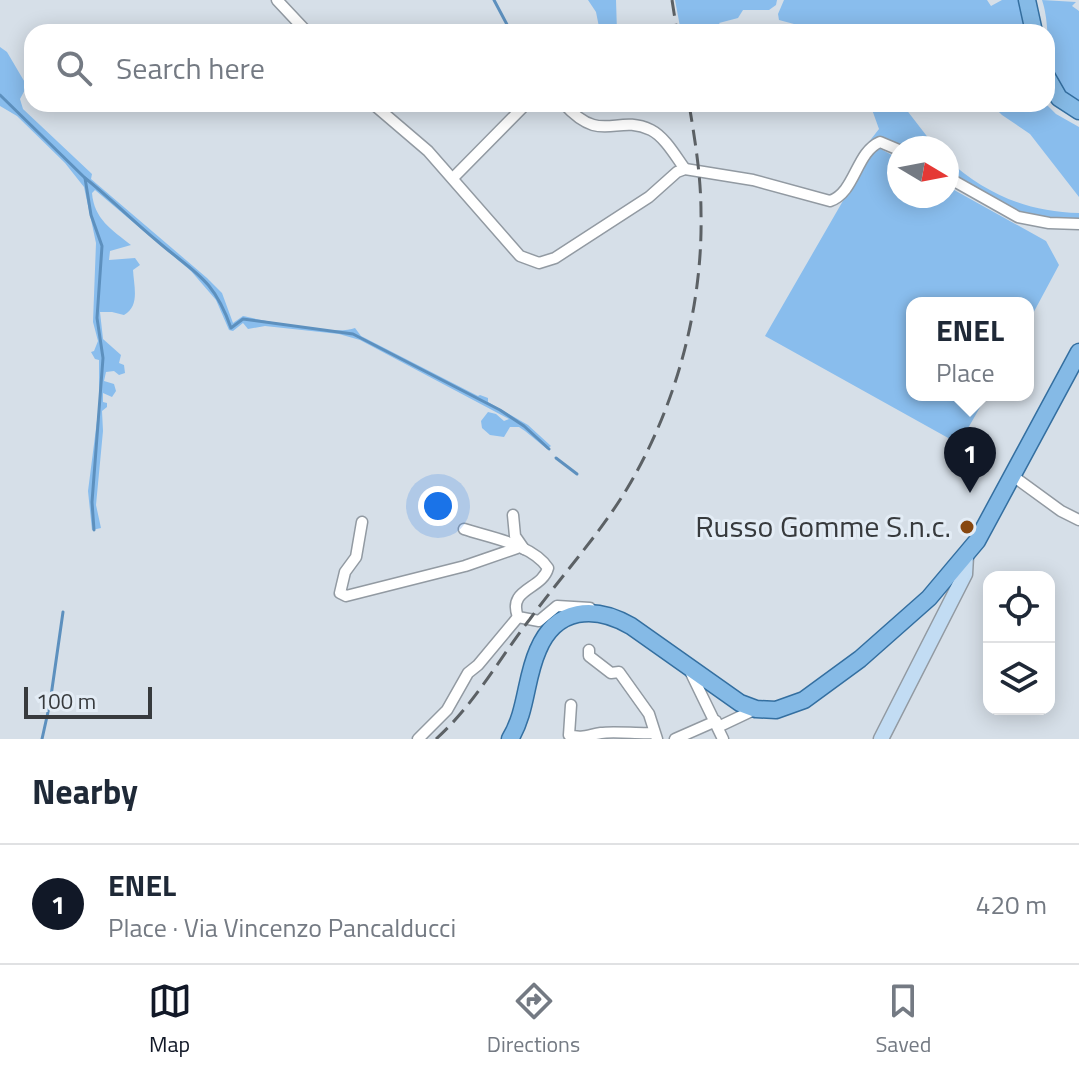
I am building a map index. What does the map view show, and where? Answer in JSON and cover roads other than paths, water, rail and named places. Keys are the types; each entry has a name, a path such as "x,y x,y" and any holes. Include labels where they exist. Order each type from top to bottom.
{"main road":[{"path":"1030,0 1034,24"},
{"path":"1055,93 1079,114"},
{"path":"510,739 518,725 537,651 545,637 569,617 586,612 603,613 631,626 740,703 756,709 776,710 794,705 827,684 912,613 966,556 1079,352"},
{"path":"881,739 965,574 966,556"}],"street":[{"path":"277,0 300,24"},
{"path":"382,112 428,151 520,256 539,263 555,258 649,197 677,172 685,169 753,180 830,201 843,191 871,146 880,142 887,145"},
{"path":"453,178 518,112"},
{"path":"571,112 579,121 595,126 632,126 652,131 685,169"},
{"path":"959,184 1018,217 1049,223 1079,224"},
{"path":"1013,476 1061,511 1079,520"},
{"path":"513,515 515,536 520,548"},
{"path":"362,522 356,557 345,572 340,593 346,596 465,566 520,548"},
{"path":"418,739 447,710 468,673 518,617 516,601 520,593 546,576 548,568 544,562 520,548 464,529"},
{"path":"518,617 539,621 557,606 589,607 603,613"},
{"path":"571,705 569,735 577,738 600,733 656,736 649,714 619,672 611,673 589,656 589,650"},
{"path":"688,667 723,739"},
{"path":"675,739 756,709"}],"waterway":[{"path":"494,0 507,24"},
{"path":"0,95 85,178 91,215 102,246 97,318 103,358 92,502 94,530"},
{"path":"85,178 201,277 217,297 231,328 243,319 353,334 500,410 524,426 549,449"},
{"path":"556,458 577,474"},
{"path":"42,739 63,612"}],"railway":[{"path":"672,0 676,24"},
{"path":"436,739 474,697 605,521 628,487 660,423 683,355 697,284 701,199 690,112"}],"place":[{"name":"ENEL","path":"970,493"},
{"name":"Russo Gomme S.n.c.","path":"967,527"}]}
